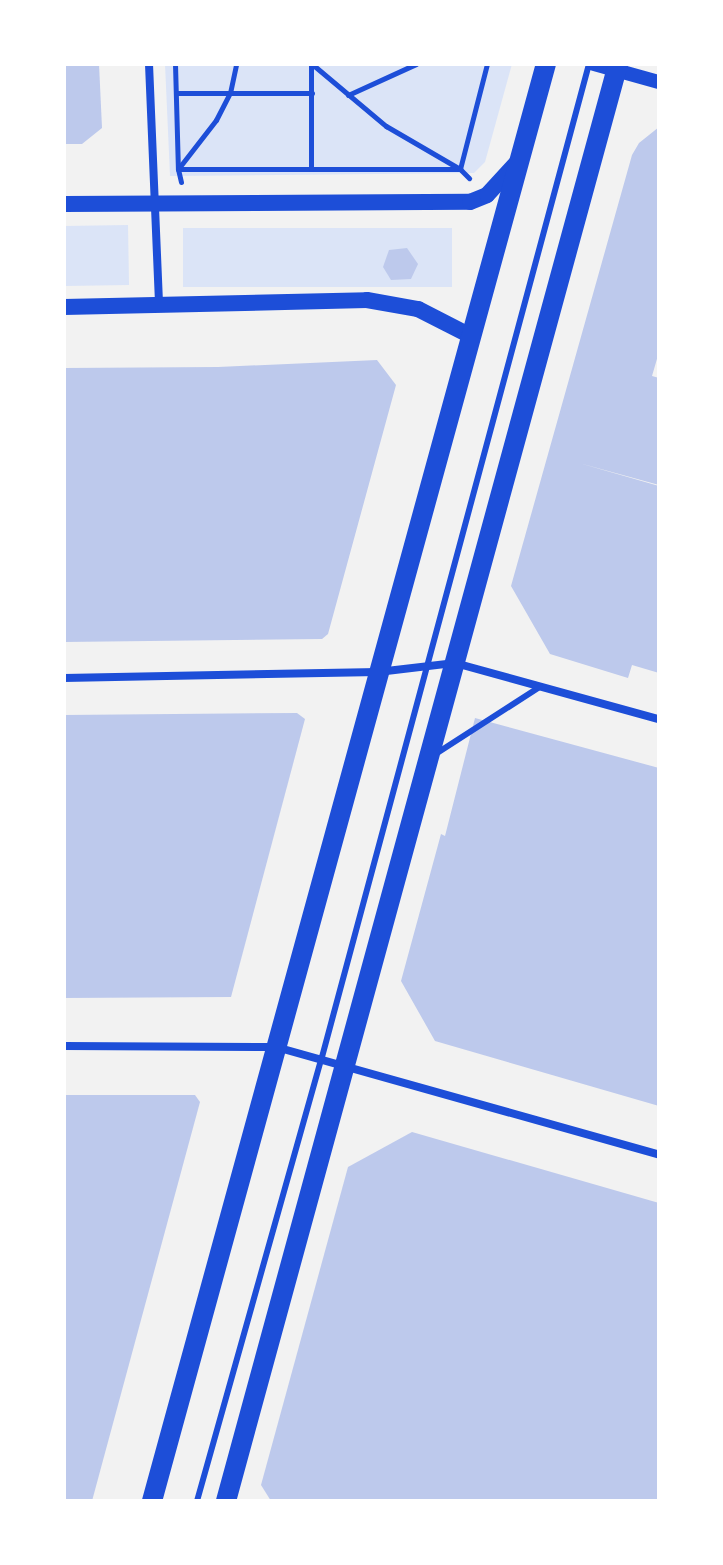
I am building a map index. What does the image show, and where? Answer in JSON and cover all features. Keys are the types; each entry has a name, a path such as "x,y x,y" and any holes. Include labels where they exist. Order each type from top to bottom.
{"main road":[{"path":"152,1501 546,64"},
{"path":"226,1501 616,67"},
{"path":"64,204 470,202 487,195 520,159"},
{"path":"64,307 396,302 436,317 471,336"}],"street":[{"path":"149,64 159,305"},
{"path":"592,64 616,67 659,82"},
{"path":"64,678 378,672 455,663 659,719"},
{"path":"64,1046 276,1047 344,1063 659,1155"}],"lane":[{"path":"197,1501 322,1057 592,64"},
{"path":"428,760 541,686"}],"path":[{"path":"175,64 178,169 186,205"},
{"path":"178,169 216,120 230,93 236,64"},
{"path":"311,169 312,64"},
{"path":"312,64 386,126 460,169 487,195"},
{"path":"348,95 416,64"},
{"path":"460,169 487,64"},
{"path":"176,93 312,93"},
{"path":"178,169 460,169"}],"shaded area":[{"path":"165,64 512,64 485,162 474,173 170,176"},
{"path":"128,225 129,285 65,286 64,226"},
{"path":"183,228 452,228 452,287 183,287"}],"building":[{"path":"64,64 99,64 102,128 82,144 64,144"},
{"path":"659,127 659,352 652,376 659,378 659,485 579,463 659,486 659,673 632,665 628,678 550,654 511,586 632,155 639,143"},
{"path":"407,248 418,264 411,279 391,280 383,267 389,250"},
{"path":"377,360 396,385 328,634 322,639 64,642 64,368 218,367"},
{"path":"297,713 305,719 231,997 64,998 64,715"},
{"path":"475,718 659,768 659,1106 435,1041 401,981 441,834 445,836"},
{"path":"64,1095 195,1095 200,1102 92,1501 64,1501"},
{"path":"412,1132 659,1203 659,1501 271,1501 261,1485 348,1167"}]}
